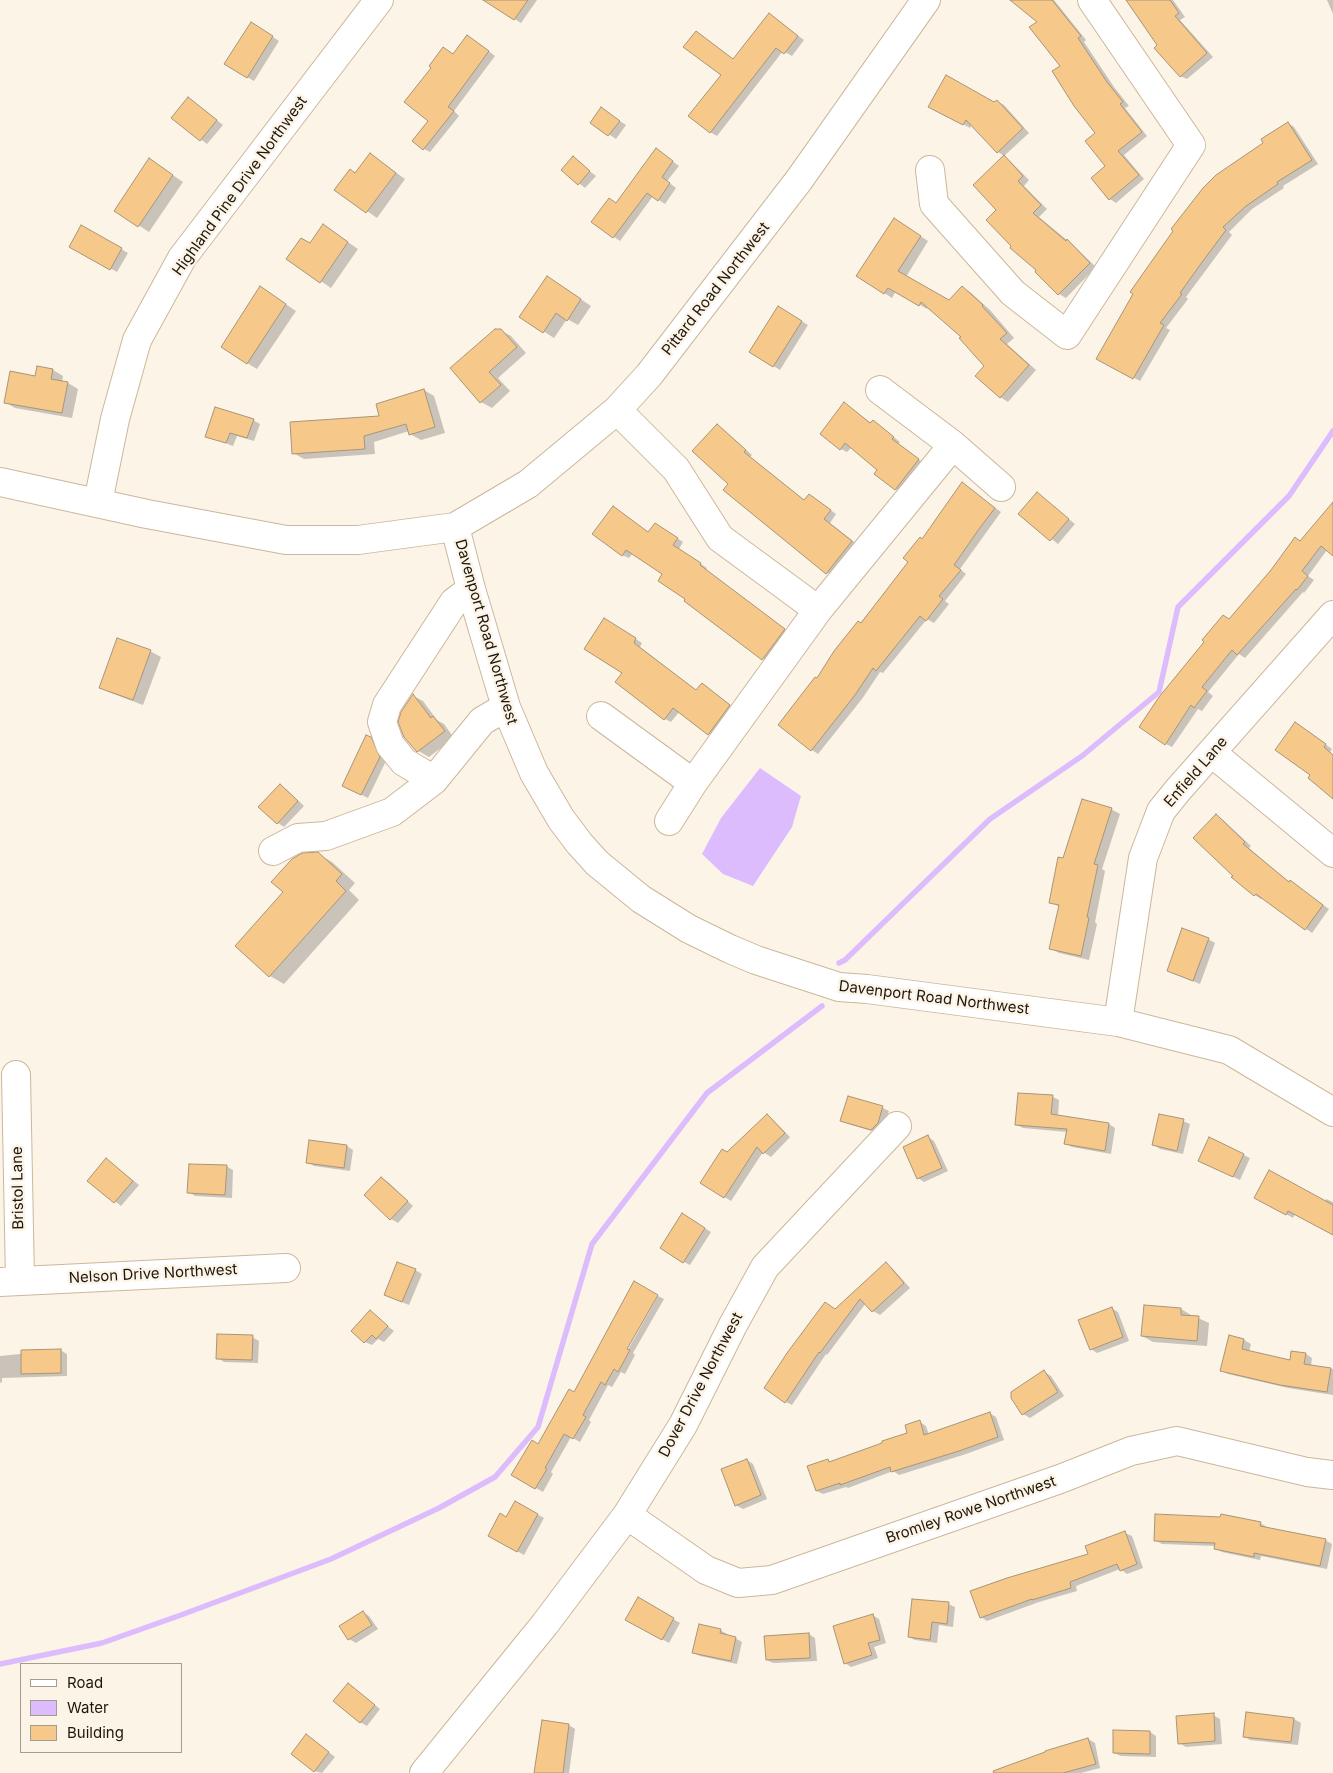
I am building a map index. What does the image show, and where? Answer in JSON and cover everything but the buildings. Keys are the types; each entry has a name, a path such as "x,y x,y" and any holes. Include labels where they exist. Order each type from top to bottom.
{"street":[{"name":"Highland Pine Drive Northwest","path":"98,502 115,419 137,340 182,258 379,0"},
{"name":"Pittard Road Northwest","path":"455,527 528,484 617,410 649,375 799,180 926,0"},
{"path":"930,170 934,204 1013,293 1067,335 1191,145 1092,0"},
{"path":"880,390 953,446 1001,487"},
{"path":"617,410 676,469 720,538 818,610"},
{"path":"669,821 693,783 818,610 953,446"},
{"name":"Davenport Road Northwest","path":"0,482 147,514 286,540 358,540 455,527 471,589 506,706 519,741 546,796 561,820 597,863 641,899 689,929 730,949 756,960 839,987 867,989 1118,1022 1228,1050 1333,1112"},
{"path":"434,780 404,762 390,744 382,722 386,705 454,602 471,589"},
{"name":"Enfield Lane","path":"1118,1022 1143,858 1161,811 1333,615"},
{"path":"273,851 298,838 326,836 392,812 434,780 482,722 506,706"},
{"path":"601,716 693,783"},
{"path":"1212,753 1333,854"},
{"name":"Bristol Lane","path":"10,1281 16,1075"},
{"name":"Dover Drive Northwest","path":"430,1771 627,1515 683,1425 733,1325 765,1267 897,1126"},
{"name":"Nelson Drive Northwest","path":"10,1281 286,1268"},
{"name":"Bromley Rowe Northwest","path":"627,1515 706,1570 738,1584 772,1580 1131,1451 1177,1441 1307,1472 1333,1475"}],"water":[{"path":"760,768 801,796 792,827 753,886 723,874 702,854 721,818"}],"waterway":[{"path":"839,963 845,960 990,819 1082,756 1159,692 1178,607 1289,496 1333,431"},
{"path":"0,1664 102,1643 331,1559 439,1508 495,1477 538,1427 592,1244 707,1093 822,1006"}]}
